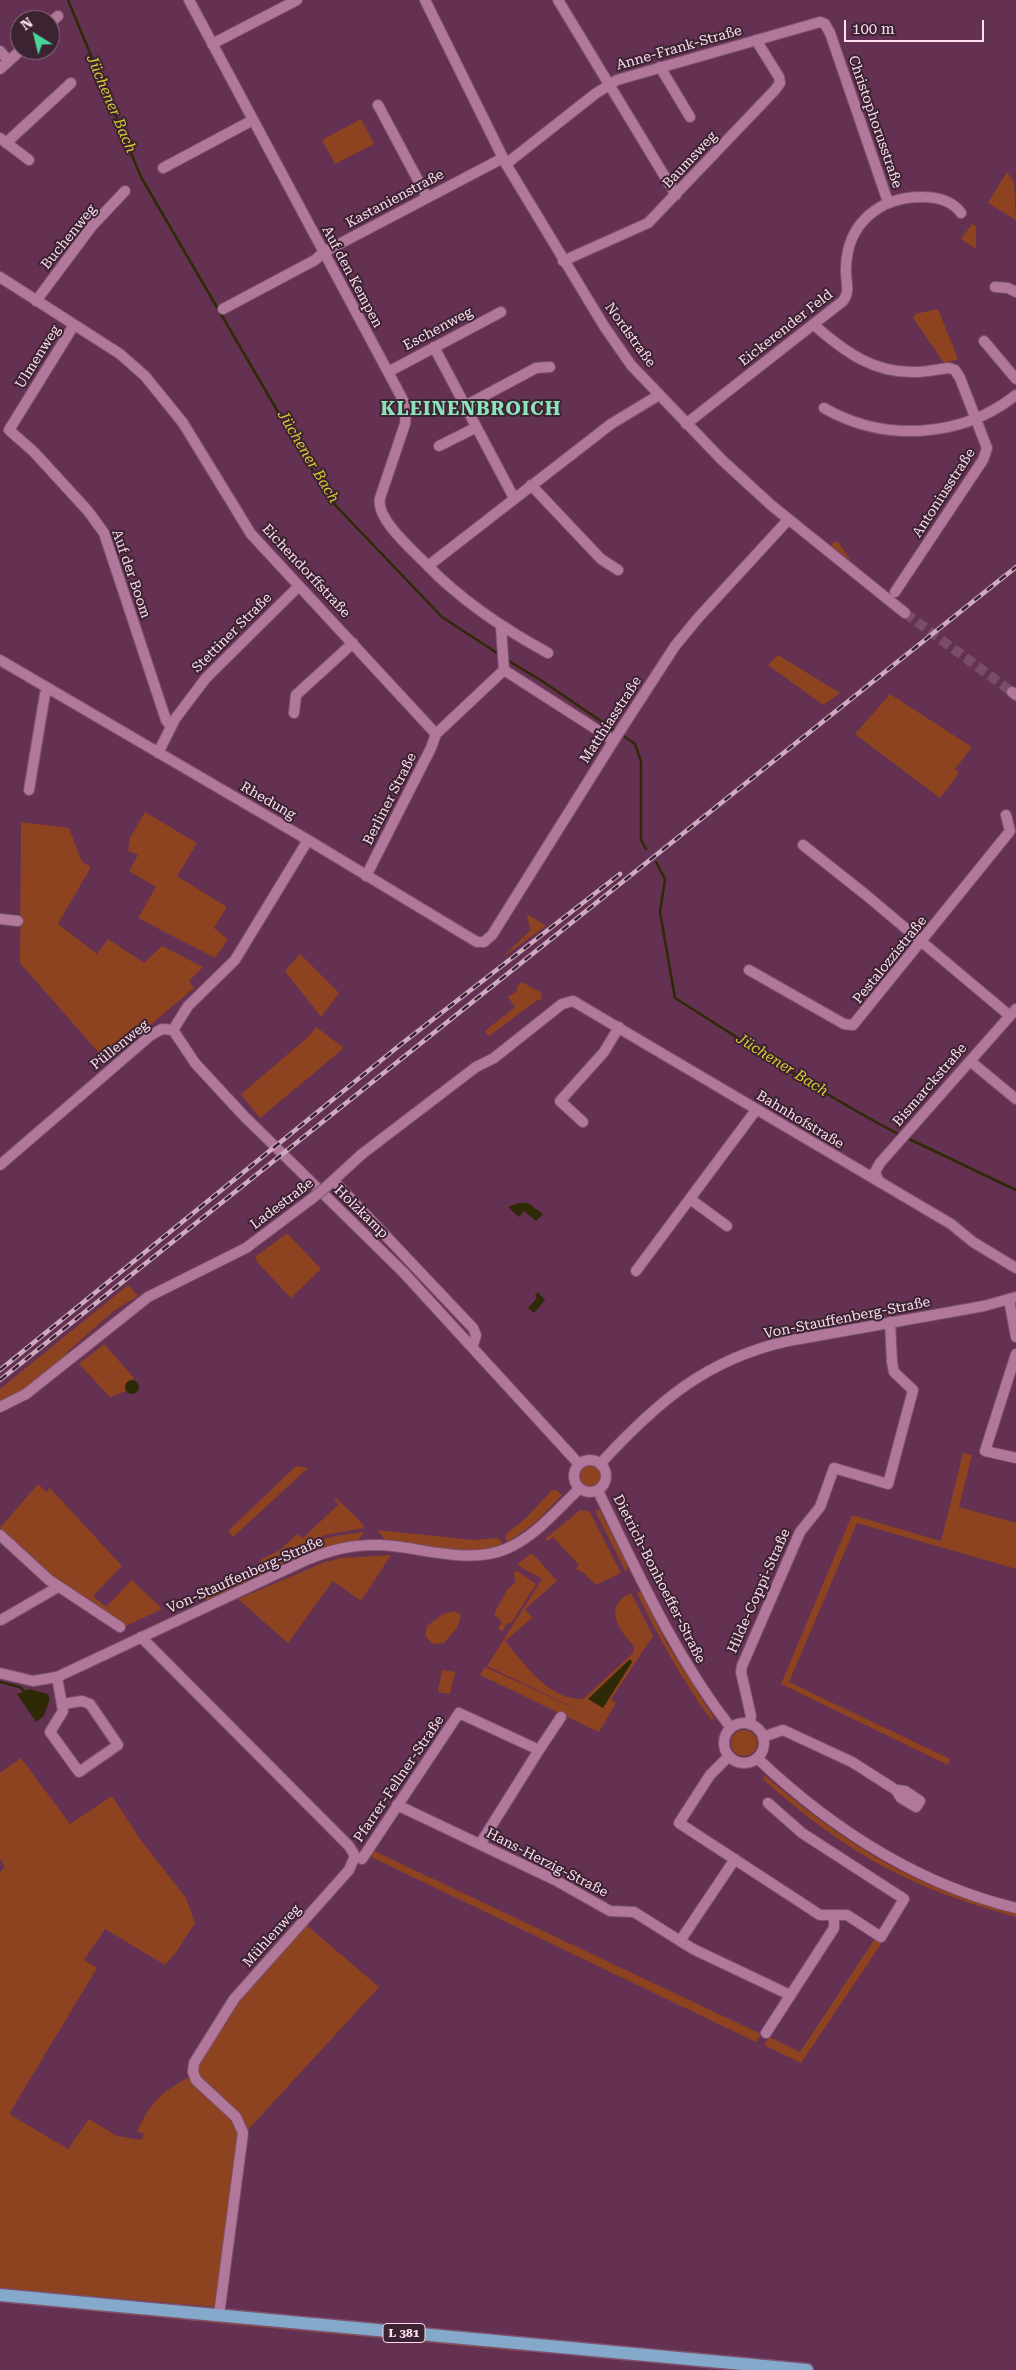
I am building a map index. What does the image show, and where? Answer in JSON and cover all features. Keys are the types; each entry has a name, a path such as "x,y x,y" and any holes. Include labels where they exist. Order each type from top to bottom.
{"main road":[{"name":"L 381","path":"0,2295 807,2370"}],"street":[{"name":"Auf den Kempen","path":"189,0 403,400 406,416 380,498 379,509 384,519 428,566 465,600 501,626 548,653"},
{"path":"212,44 296,0"},
{"name":"Nordstraße","path":"425,0 504,161 563,261 617,345 659,395 728,466 788,520 905,613"},
{"path":"558,0 676,195"},
{"name":"Anne-Frank-Straße","path":"504,161 610,84 660,67 815,22 825,24"},
{"name":"Christophorusstraße","path":"825,24 888,202"},
{"name":"Baumsweg","path":"563,261 646,225 780,84 778,75 756,40"},
{"path":"0,51 9,61 0,69"},
{"path":"660,67 690,117"},
{"path":"29,160 3,140 71,83"},
{"path":"378,105 427,197"},
{"path":"163,168 253,120"},
{"name":"Kastanienstraße","path":"223,309 427,197 504,161"},
{"name":"Buchenweg","path":"36,301 92,226 125,191"},
{"name":"Eickerender Feld","path":"686,424 846,298 848,290 846,262 852,242 866,219 888,202 910,198 935,198 952,204 961,213"},
{"name":"Eichendorffstraße","path":"0,277 120,354 154,386 186,427 252,534 436,734"},
{"path":"995,286 1008,288 1016,292"},
{"name":"Eschenweg","path":"388,372 501,312"},
{"name":"Ulmenweg","path":"9,430 74,325"},
{"name":"Antoniusstraße","path":"814,325 848,354 879,368 914,372 952,368 960,378 987,448 985,455 896,592"},
{"path":"984,341 1016,378"},
{"path":"434,347 475,428 514,498"},
{"path":"464,406 536,368 550,367"},
{"path":"428,566 611,424 659,395"},
{"path":"824,408 863,425 904,432 942,429 992,411 1016,396"},
{"path":"439,446 475,428"},
{"name":"Auf der Boom","path":"9,430 34,452 88,511 104,533 166,720 171,727"},
{"path":"531,485 601,559 618,570"},
{"name":"Matthiasstraße","path":"474,940 484,942 492,936 614,738 686,631 788,520"},
{"name":"Stettiner Straße","path":"158,754 175,719 206,678 299,586"},
{"path":"436,734 504,668 501,626"},
{"path":"294,712 296,695 354,643"},
{"name":"Rhedung","path":"0,660 308,840 474,940"},
{"path":"504,668 614,738"},
{"path":"29,790 44,694 48,688"},
{"name":"Berliner Straße","path":"366,876 432,748 436,734"},
{"name":"Pestalozzistraße","path":"749,970 844,1024 852,1026 859,1021 1010,831 1006,815"},
{"path":"173,1030 188,1006 235,960 308,840"},
{"path":"803,845 922,942 1013,1012"},
{"path":"0,919 18,921"},
{"name":"Bahnhofstraße","path":"568,1001 575,1002 619,1027 951,1224 973,1242 1016,1268"},
{"name":"Ladestraße","path":"0,1407 26,1394 148,1296 246,1248 314,1197 370,1148 568,1001"},
{"name":"Bismarckstraße","path":"880,1182 875,1173 876,1167 1013,1012"},
{"path":"583,1122 560,1101 604,1052 619,1027"},
{"name":"Püllenweg","path":"0,1164 151,1035 162,1029 173,1030"},
{"name":"Holzkamp","path":"173,1030 195,1063 243,1115 391,1260 473,1346 579,1464"},
{"path":"970,1061 1016,1099"},
{"path":"636,1271 756,1110"},
{"name":"Holzkamp","path":"330,1184 473,1328 476,1335 473,1346"},
{"path":"690,1199 726,1226"},
{"path":"1013,1298 1016,1337"},
{"name":"Von-Stauffenberg-Straße","path":"600,1464 661,1402 715,1366 771,1345 890,1322 977,1308 1013,1298"},
{"name":"Hilde-Coppi-Straße","path":"749,1724 751,1716 742,1676 742,1666 800,1532 820,1508 834,1468 888,1484 913,1390 894,1372 890,1322"},
{"path":"1016,1354 985,1451 1016,1458"},
{"path":"592,1460 600,1464 606,1472 606,1478 598,1490 588,1493 579,1489 573,1476 579,1464 592,1460"},
{"name":"Von-Stauffenberg-Straße","path":"0,1674 33,1681 57,1678 304,1561 341,1548 383,1545 466,1555 501,1551 518,1543 533,1532 579,1489"},
{"name":"Dietrich-Bonhoeffer-Straße","path":"598,1490 671,1640 695,1680 731,1728"},
{"path":"0,1535 58,1587 120,1627"},
{"path":"0,1620 58,1587"},
{"name":"Mühlenweg","path":"141,1637 351,1848 355,1856 348,1870 234,1999 194,2060 193,2072 196,2080 236,2117 243,2133 219,2315"},
{"path":"57,1678 63,1704 61,1717 50,1732 79,1772 118,1745 90,1704 82,1701 63,1704"},
{"name":"Pfarrer-Fellner-Straße","path":"362,1859 459,1713 539,1750"},
{"path":"480,1844 561,1717"},
{"path":"749,1724 755,1727 763,1737 763,1748 757,1758 742,1763 729,1756 724,1744 724,1738 731,1728 736,1725 749,1724"},
{"path":"763,1737 783,1730 852,1762 896,1790"},
{"path":"729,1756 710,1775 679,1823 820,1915 848,1915 881,1937 904,1899 802,1833 768,1803"},
{"path":"757,1758 807,1803 872,1849 907,1868 953,1888 1016,1908"},
{"name":"Hans-Herzig-Straße","path":"397,1805 555,1880 610,1911 634,1912 680,1941 790,1995"},
{"path":"680,1941 735,1859"},
{"path":"766,2033 834,1928 834,1915"}],"shaded area":[{"path":"361,119 374,144 335,164 322,140"},
{"path":"1007,172 1014,182 1016,220 988,203"},
{"path":"972,224 976,226 976,249 961,239"},
{"path":"938,309 958,359 944,363 913,318 915,314"},
{"path":"834,541 839,543 851,561 831,546"},
{"path":"778,655 840,693 823,705 768,665"},
{"path":"890,694 972,747 955,769 959,773 940,798 855,734"},
{"path":"145,812 197,843 177,876 227,907 214,928 228,939 215,958 138,918 156,887 129,871 138,855 128,851 130,838"},
{"path":"21,822 69,828 82,862 91,867 58,924 97,954 108,939 144,963 162,946 203,967 189,981 194,988 107,1062 20,963"},
{"path":"527,914 546,926 500,959 530,931"},
{"path":"300,954 339,993 321,1017 285,971"},
{"path":"522,982 542,993 541,1001 539,999 489,1036 485,1031 515,1007 508,997 518,990 516,988"},
{"path":"316,1027 344,1048 260,1118 241,1094 308,1037"},
{"path":"518,1203 528,1203 543,1214 536,1221 524,1211 519,1217 508,1207"},
{"path":"287,1233 321,1269 291,1298 258,1263 255,1257"},
{"path":"128,1285 138,1296 115,1310 66,1353 68,1355 23,1390 0,1402 0,1389"},
{"path":"538,1292 545,1300 534,1313 528,1308 537,1298 535,1295"},
{"path":"104,1344 134,1378 127,1385 126,1391 110,1397 79,1364"},
{"path":"132,1380 137,1382 139,1387 137,1392 132,1394 127,1392 125,1387 127,1382"},
{"path":"963,1453 972,1455 959,1507 1016,1523 1016,1569 857,1523 789,1682 950,1759 948,1765 781,1684 852,1515 941,1541"},
{"path":"296,1466 308,1468 233,1537 228,1531"},
{"path":"590,1466 597,1469 600,1476 597,1483 590,1486 583,1483 580,1476 583,1469"},
{"path":"38,1484 46,1492 50,1488 122,1566 93,1596 106,1607 132,1580 162,1609 126,1626 48,1574 0,1528"},
{"path":"552,1490 556,1490 562,1495 536,1522 508,1542 505,1538 507,1533 526,1518"},
{"path":"336,1498 363,1524 364,1528 325,1535 259,1564 262,1559 280,1550 297,1534 303,1538 339,1504 334,1499"},
{"path":"599,1509 628,1566 626,1572 595,1511"},
{"path":"580,1510 590,1512 621,1573 596,1585 585,1574 576,1569 579,1565 553,1537 548,1541 545,1539"},
{"path":"377,1530 473,1540 496,1538 500,1539 502,1545 474,1550 459,1550 384,1539"},
{"path":"364,1532 355,1542 208,1601 200,1597 317,1541 335,1536"},
{"path":"530,1554 533,1554 557,1581 525,1609 532,1618 505,1641 530,1670 548,1687 570,1698 583,1699 634,1652 634,1646 619,1626 615,1611 617,1604 622,1598 631,1593 653,1636 611,1699 616,1703 599,1732 480,1675 485,1667 596,1718 487,1666 542,1579 517,1565"},
{"path":"391,1555 361,1601 333,1581 288,1643 238,1599 325,1562 341,1558"},
{"path":"517,1571 536,1584 512,1622 506,1624 503,1631 498,1629 502,1622 494,1614 507,1590 515,1583 514,1572"},
{"path":"636,1591 642,1593 666,1642 714,1718 711,1720 671,1657"},
{"path":"454,1611 461,1615 457,1628 444,1643 432,1644 425,1635 427,1626 443,1614"},
{"path":"630,1659 632,1662 603,1708 588,1699"},
{"path":"442,1670 455,1672 450,1694 438,1692"},
{"path":"30,1689 48,1694 50,1698 44,1716 36,1722 17,1694"},
{"path":"744,1730 753,1734 757,1743 753,1752 744,1756 735,1752 731,1743 735,1734"},
{"path":"21,1758 70,1824 112,1796 140,1839 186,1898 195,1923 165,1965 105,1929 84,1960 97,1968 9,2114 68,2149 89,2119 117,2136 141,2140 144,2134 137,2131 152,2105 162,2095 187,2078 191,2079 231,2114 238,2129 216,2307 0,2288 0,1872 5,1867 0,1859 0,1773"},
{"path":"764,1775 836,1831 895,1868 927,1884 1016,1914 1016,1917 940,1892 915,1882 874,1861 835,1837 798,1809 763,1779"},
{"path":"374,1851 761,2034 756,2042 371,1857"},
{"path":"305,1924 379,1987 247,2131 219,2103 201,2079 199,2072 202,2058 211,2039 225,2018"},
{"path":"876,1937 883,1941 801,2063 764,2045 769,2037 800,2052"},
{"path":"28,2303 196,2318 195,2321 28,2305"},
{"path":"204,2320 367,2335 367,2337 203,2322"},
{"path":"369,2335 528,2350 528,2352 368,2337"},
{"path":"538,2350 642,2359 640,2362 538,2352"}],"waterway":[{"name":"Jüchener Bach","path":"68,0 141,177 309,465 336,506 442,617 500,655"},
{"name":"Jüchener Bach","path":"507,660 542,681 617,732"},
{"name":"Jüchener Bach","path":"622,735 635,744 641,761 641,840 646,849"},
{"name":"Jüchener Bach","path":"656,862 665,879 660,912 675,998 815,1087 902,1136"},
{"name":"Jüchener Bach","path":"907,1138 1016,1190"},
{"path":"0,1682 20,1687 24,1691"}],"tunnel":[{"path":"905,613 1012,692"}],"railway":[{"path":"0,1380 1016,567"},
{"path":"0,1370 400,1045 620,874"}],"district":[{"name":"KLEINENBROICH","path":"471,409"}]}
